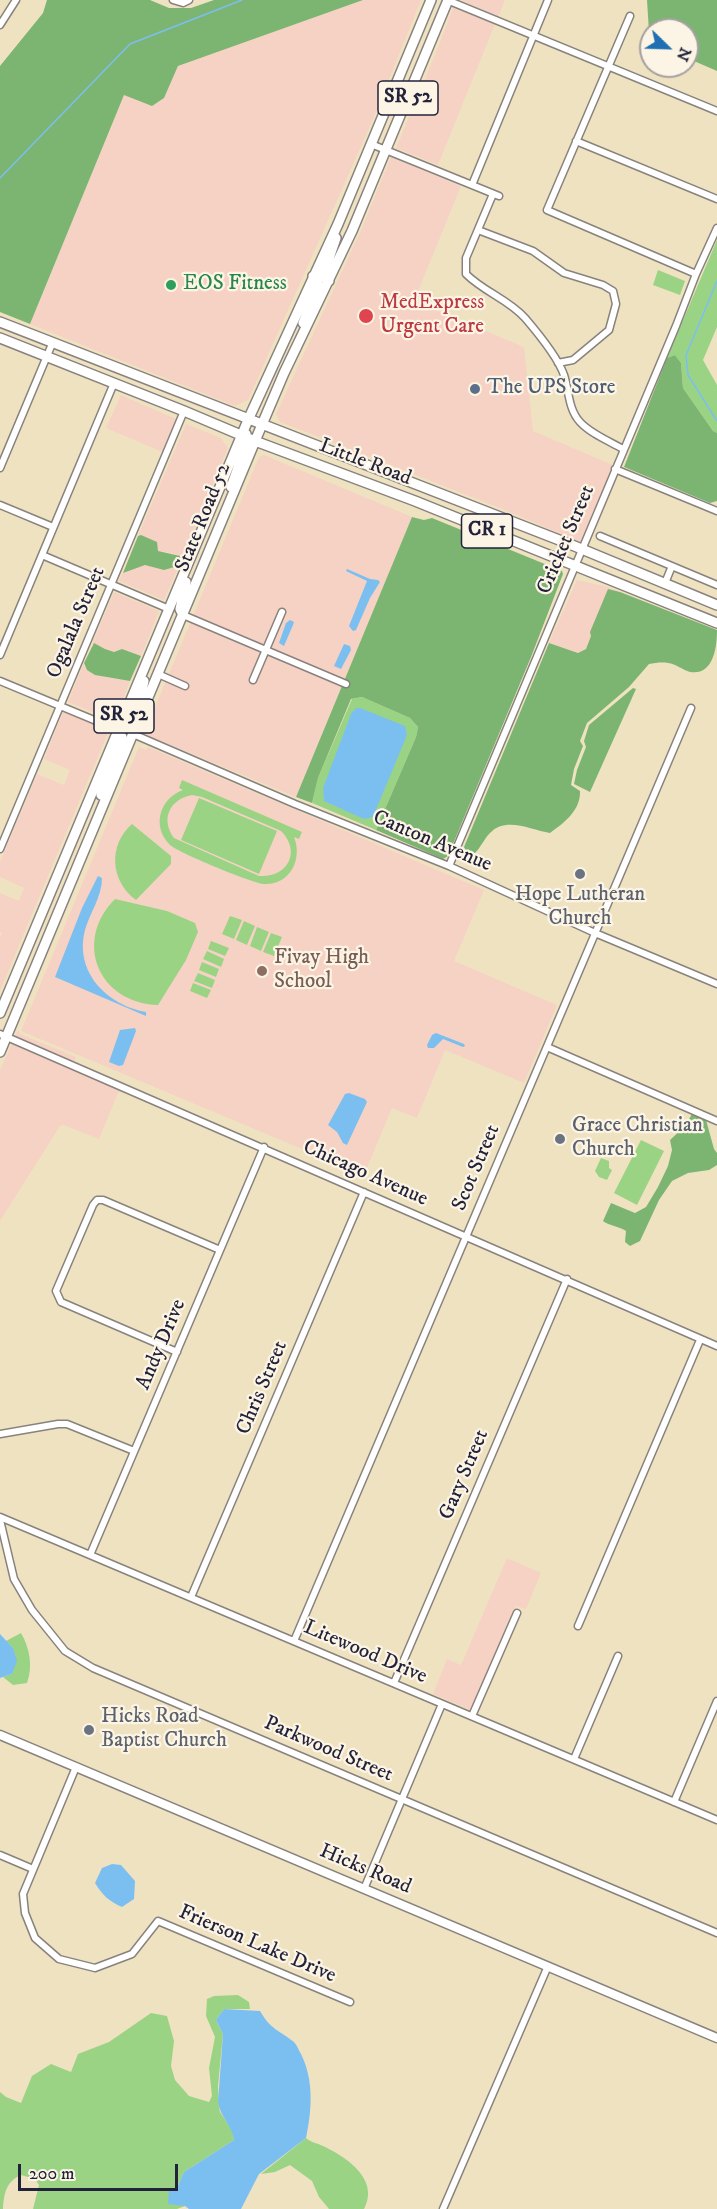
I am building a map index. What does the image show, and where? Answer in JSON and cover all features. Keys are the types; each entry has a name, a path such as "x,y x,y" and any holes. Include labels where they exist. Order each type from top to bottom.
{"main road":[{"name":"State Road 52","path":"0,1052 3,1035 229,505 232,482 247,438 248,420 336,227 431,0"},
{"name":"State Road 52","path":"0,1013 192,554 247,438 262,425 352,231 448,0"},
{"path":"328,281 324,273 336,242 336,227"},
{"path":"303,334 303,320 318,283 313,276"},
{"name":"Little Road","path":"0,322 581,549 717,605"},
{"name":"Little Road","path":"0,338 717,623"},
{"path":"163,624 183,615 180,601 192,567 192,554"},
{"path":"133,734 130,724 140,699 151,653"},
{"path":"102,806 101,793 121,743 122,737 118,730"}],"street":[{"path":"0,25 16,0"},
{"path":"173,0 183,3 189,0"},
{"path":"448,0 717,111"},
{"path":"472,185 548,0"},
{"path":"630,16 546,210 696,274"},
{"path":"576,141 717,199"},
{"path":"371,144 496,195 478,230 465,263 466,274 512,306 525,318 558,363 564,375 572,407 580,422 623,449"},
{"name":"Cricket Street","path":"449,866 717,228"},
{"path":"478,230 532,250 564,273 603,285 613,291 616,304 609,330 573,360 558,363"},
{"path":"0,468 52,344"},
{"path":"0,655 114,383"},
{"name":"Ogalala Street","path":"0,849 184,411"},
{"path":"615,468 717,511"},
{"path":"0,505 53,527"},
{"path":"600,536 717,585"},
{"path":"42,555 169,609"},
{"path":"665,584 672,566"},
{"path":"253,680 282,612"},
{"path":"183,615 346,684"},
{"path":"158,674 185,686"},
{"path":"0,681 118,730"},
{"name":"Scot Street","path":"294,1641 691,708"},
{"name":"Canton Avenue","path":"133,734 295,804 449,866 595,933 717,984"},
{"name":"Chicago Avenue","path":"3,1035 717,1346"},
{"path":"547,1047 717,1121"},
{"name":"Andy Drive","path":"90,1555 264,1148"},
{"name":"Chris Street","path":"191,1598 364,1192"},
{"path":"177,1352 61,1302 56,1291 97,1200 103,1200 220,1250"},
{"name":"Gary Street","path":"394,1683 567,1279"},
{"path":"578,1626 700,1340"},
{"path":"0,1434 67,1424 134,1451"},
{"name":"Litewood Drive","path":"0,1518 717,1820"},
{"name":"Parkwood Street","path":"0,1518 14,1579 32,1610 65,1651 93,1668 717,1933"},
{"path":"472,1716 517,1613"},
{"path":"574,1759 618,1656"},
{"path":"674,1802 717,1701"},
{"path":"364,1889 442,1704"},
{"name":"Hicks Road","path":"0,1735 717,2038"},
{"path":"0,1855 33,1869 76,1767"},
{"name":"Frierson Lake Drive","path":"33,1869 23,1894 25,1913 35,1938 59,1959 95,1968 132,1954 158,1921 350,2002"},
{"path":"443,2209 548,1966"}],"shaded area":[{"path":"363,0 421,0 371,124 248,400 235,406 30,324 124,95 164,98 178,66"},
{"path":"461,0 505,0 498,17"},
{"path":"453,8 495,24 438,165 396,148"},
{"path":"391,157 461,186 414,301 524,347 533,431 613,465 580,542 500,508 280,422 276,414 362,228"},
{"path":"121,395 176,419 162,452 106,428"},
{"path":"186,424 221,438 228,448 182,558 158,551 141,535 138,536"},
{"path":"264,455 412,517 296,797 144,734 259,457"},
{"path":"180,563 164,600 119,581 124,570 123,573 145,565 173,568"},
{"path":"577,580 620,592 608,590 586,649 578,653 549,643"},
{"path":"114,592 159,611 141,656 122,649 114,652 92,644"},
{"path":"84,663 84,666 104,677 130,681 114,721 68,702"},
{"path":"63,712 105,729 107,735 0,991 0,937 2,933 0,932 0,893 19,901 24,888 0,877 0,862 37,774 64,785 70,770 44,759"},
{"name":"Fivay High School","path":"139,747 146,750 148,747 484,890 454,961 557,1005 524,1083 445,1050 417,1118 392,1108 364,1175 21,1031"},
{"path":"18,1030 20,1034 76,1057 72,1067 84,1072 94,1070 125,1084 122,1092 118,1093 99,1139 64,1125 60,1126 0,1221 0,1070"},
{"path":"507,1558 541,1573 526,1609 516,1606 471,1710 433,1694 447,1659 461,1665"}],"green space":[{"path":"47,0 150,0 169,8 191,8 214,0 363,0 178,66 164,98 152,106 124,95 30,324 0,312 0,66 43,13"},
{"path":"647,0 717,0 717,71 699,63 699,18 648,18"},
{"path":"717,240 717,327 703,360 717,385 717,433 713,431 683,388 681,363 675,355 667,358"},
{"path":"658,270 685,281 680,295 653,285"},
{"path":"675,355 681,363 683,388 713,431 717,433 717,501 710,503 624,467 667,358"},
{"path":"412,517 424,520 432,518 562,571 563,574 448,856 443,859 376,830 416,737 418,727 410,718 362,697 351,699 318,778 312,803 296,797"},
{"path":"141,535 157,542 158,551 180,556 182,558 178,566 164,570 145,565 123,573 138,536"},
{"path":"608,589 717,630 715,651 709,665 698,672 690,672 668,663 649,664 629,687 587,723 580,741 583,746 574,769 571,785 580,791 580,798 571,815 550,833 503,825 490,833 475,853 466,852 464,847 549,643 578,653 586,649 591,636 590,632"},
{"path":"94,643 114,652 122,649 141,656 130,681 95,675 87,670 84,663"},
{"path":"633,688 636,689 590,792 574,784 586,747 584,741 589,725"},
{"path":"362,697 410,718 418,727 416,737 376,830 312,803 318,778 352,699"},
{"path":"182,780 302,832 299,839 294,837 297,854 292,870 280,881 263,884 215,867 170,845 161,830 161,813 169,799 183,790 179,788","holes":["192,795 202,797 281,831 287,839 291,855 284,868 269,876 259,876 174,838 168,824 173,805 184,797"]},
{"path":"199,798 277,831 259,874 181,840"},
{"path":"132,824 171,856 171,864 136,900 121,883 115,863 119,842"},
{"path":"115,899 167,911 195,923 198,932 186,960 158,1005 137,1002 120,994 107,982 98,967 94,950 96,933 102,916"},
{"path":"230,916 242,920 234,939 222,934"},
{"path":"244,921 255,926 247,945 236,940"},
{"path":"257,927 269,932 261,951 250,946"},
{"path":"271,933 282,937 274,956 263,952"},
{"path":"211,941 229,948 225,956 208,949"},
{"path":"207,951 224,959 221,967 203,959"},
{"path":"202,962 219,969 216,977 199,970"},
{"path":"198,973 215,980 212,988 194,981"},
{"path":"193,983 211,990 207,998 190,991"},
{"path":"692,1114 706,1120 717,1153 717,1165 709,1170 688,1173 672,1181 659,1200 640,1241 630,1246 625,1242 626,1231 603,1221 611,1203 635,1213 646,1207 668,1166 672,1150 670,1140 685,1126"},
{"path":"641,1140 664,1151 637,1205 614,1193"},
{"path":"601,1158 609,1161 609,1168 612,1170 607,1180 599,1177 595,1171"},
{"path":"21,1633 27,1645 30,1671 27,1683 13,1685 3,1677 12,1674 13,1648 6,1641"},
{"path":"238,1995 249,2002 250,2009 224,2009 216,2020 223,2034 218,2086 219,2107 232,2130 234,2140 184,2172 177,2188 185,2206 177,2209 33,2209 39,2185 35,2179 21,2175 9,2185 5,2193 3,2209 0,2209 0,2092 21,2103 32,2076 51,2064 71,2072 78,2054 109,2042 151,2013 167,2016 174,2041 171,2066 175,2080 189,2096 209,2102 212,2096 209,2068 215,2037 206,2016 207,1999 214,1996"},
{"path":"306,2138 342,2156 359,2171 368,2188 368,2198 364,2209 329,2209 319,2197 312,2181 290,2165 275,2172 261,2174"}],"water":[{"path":"347,569 380,582 356,630 353,631 349,626 367,581 346,571"},
{"path":"290,620 294,622 284,646 279,643 286,623"},
{"path":"344,644 350,646 351,650 341,669 334,666"},
{"path":"356,708 405,726 407,735 373,817 364,819 324,801 323,788 351,714"},
{"path":"98,876 102,878 101,885 85,930 84,960 89,973 107,994 118,1002 146,1012 146,1016 55,977 82,908"},
{"path":"135,1028 136,1031 123,1065 119,1066 109,1062 120,1030"},
{"path":"436,1033 465,1046 443,1039 434,1048 428,1048 427,1045 432,1035"},
{"path":"349,1093 367,1102 347,1145 328,1125 345,1094"},
{"path":"0,1634 13,1648 17,1661 12,1674 0,1678"},
{"path":"112,1864 121,1865 135,1881 134,1899 122,1907 107,1898 95,1883 102,1868"},
{"path":"224,2009 260,2011 272,2026 295,2043 305,2064 310,2085 308,2127 306,2138 259,2174 241,2209 189,2209 185,2206 168,2204 169,2190 177,2188 184,2172 234,2140 218,2102 223,2034 216,2020"}],"waterway":[{"path":"0,178 130,44 242,0"},
{"path":"717,281 686,355 688,375 717,421"}],"place":[{"name":"EOS Fitness","path":"171,285"},
{"name":"MedExpress Urgent Care","path":"366,316"},
{"name":"The UPS Store","path":"475,389"},
{"name":"Hope Lutheran Church","path":"580,874"},
{"name":"Fivay High School","path":"262,971"},
{"name":"Grace Christian Church","path":"560,1139"},
{"name":"Hicks Road Baptist Church","path":"89,1730"}]}
